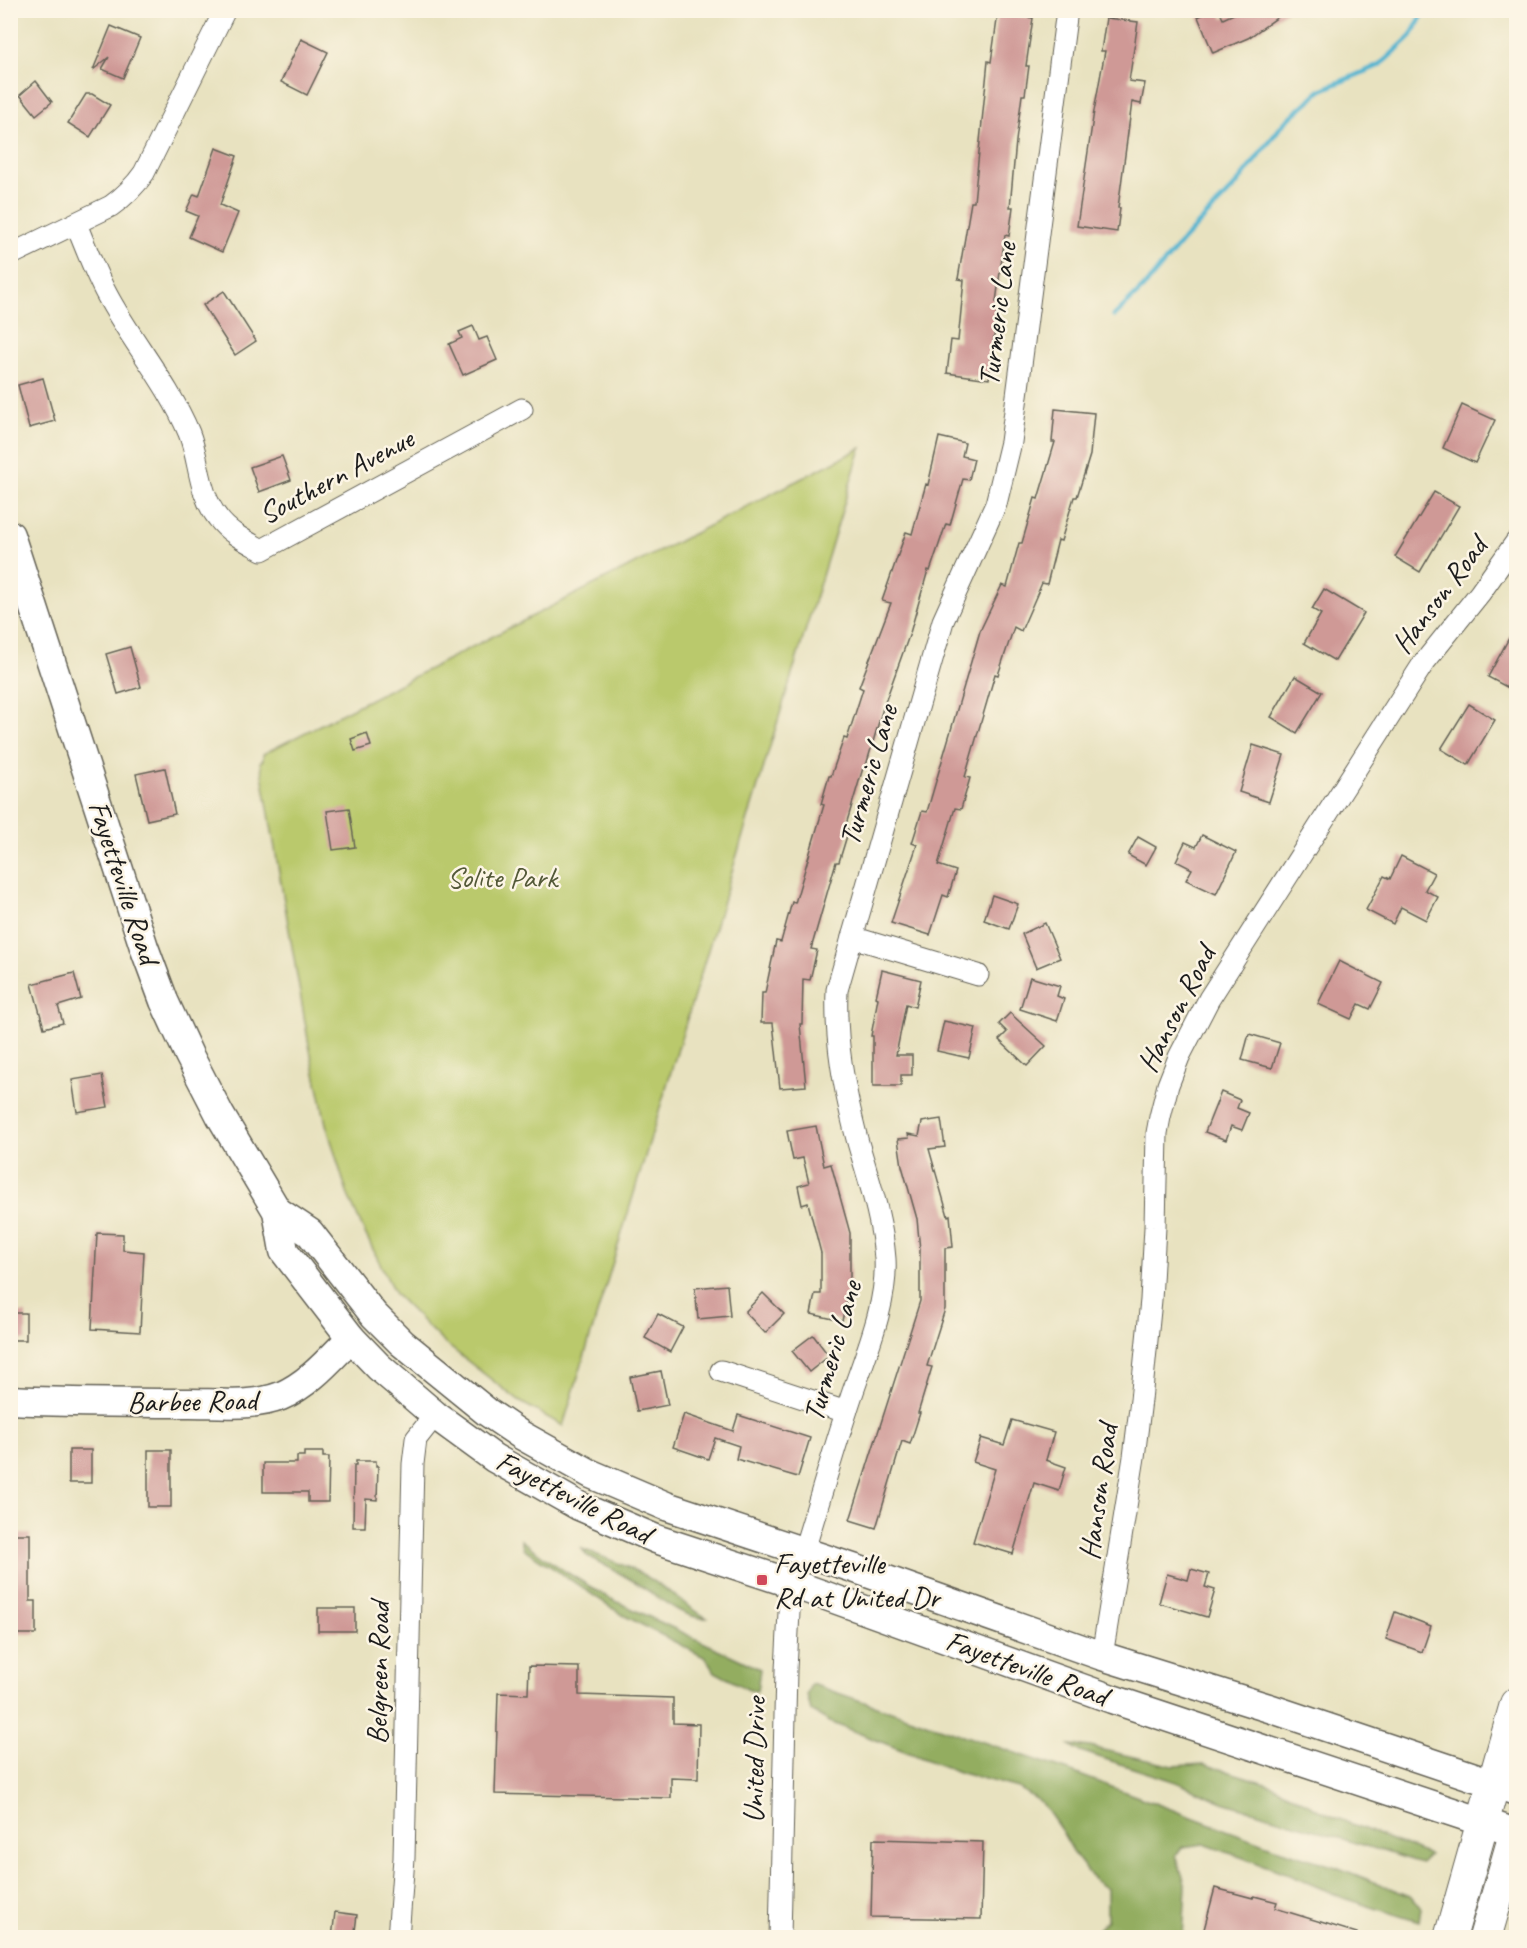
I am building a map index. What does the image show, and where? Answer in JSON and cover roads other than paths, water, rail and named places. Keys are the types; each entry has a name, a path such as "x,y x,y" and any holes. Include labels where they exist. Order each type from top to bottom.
{"main road":[{"name":"Fayetteville Road","path":"10,535 144,947 164,1001 220,1115 278,1211 284,1251 351,1338 379,1367 435,1415 494,1458 579,1506 656,1539 793,1584 1112,1699 1516,1832"},
{"name":"Fayetteville Road","path":"278,1211 310,1233 374,1315 402,1343 495,1418 591,1474 629,1492 1102,1656 1272,1709 1505,1787"},
{"name":"Barbee Road","path":"10,1400 167,1403 258,1401 283,1395 300,1384 320,1369 351,1338"},
{"path":"1450,1938 1482,1821 1505,1787 1516,1704"},
{"path":"1485,1938 1516,1832"}],"street":[{"name":"Turmeric Lane","path":"803,1553 878,1310 884,1280 885,1262 878,1212 845,1092 836,1023 837,990 943,621 996,504 1011,442 1067,10"},
{"path":"10,255 111,206 136,184 144,173 220,12"},
{"name":"Southern Avenue","path":"76,224 108,296 151,364 189,434 206,497 217,517 233,533 262,550 522,409"},
{"name":"Hanson Road","path":"1102,1656 1138,1423 1154,1254 1157,1133 1168,1085 1179,1057 1209,999 1423,664 1480,593 1516,542"},
{"path":"852,937 978,975"},
{"path":"721,1371 846,1412"},
{"name":"Belgreen Road","path":"398,1938 404,1858 413,1452 416,1439 435,1415"},
{"name":"United Drive","path":"780,1938 786,1670 793,1584"}],"waterway":[{"path":"1114,316 1143,288 1184,239 1235,186 1284,123 1321,90 1380,65 1411,36 1425,10"}],"place":[{"name":"Fayetteville Rd at United Dr","path":"762,1580"}],"park label":[{"name":"Solite Park","path":"502,877"}]}
